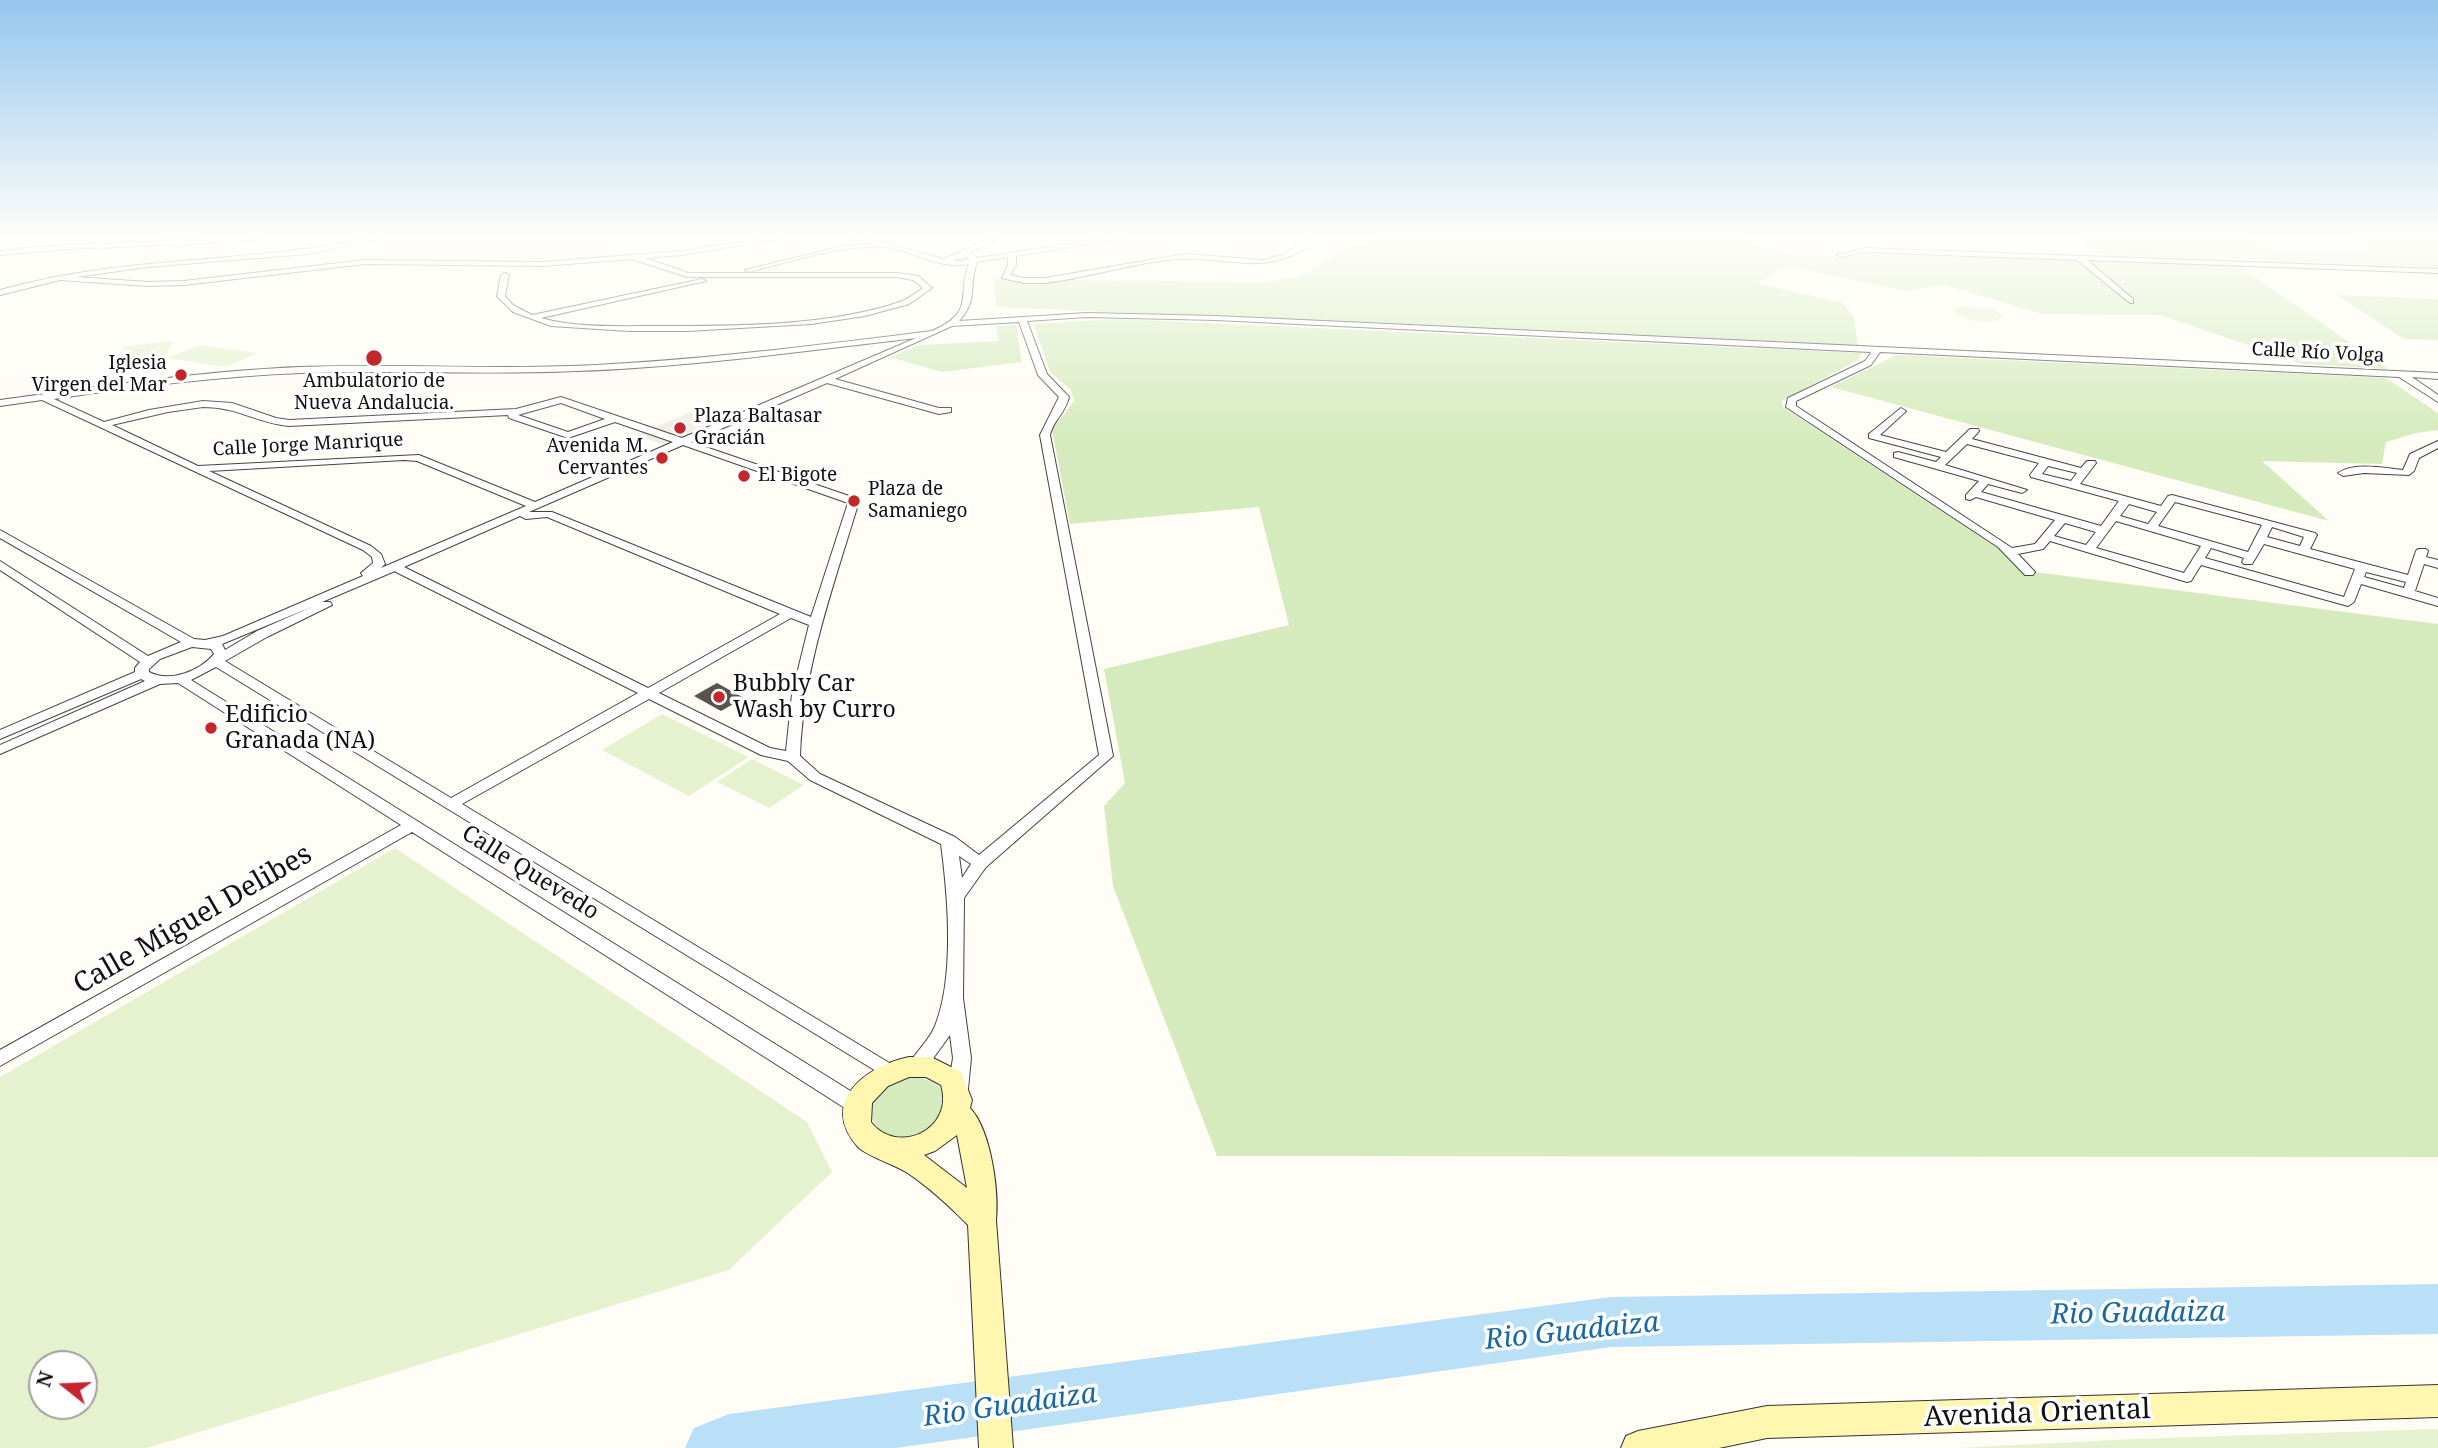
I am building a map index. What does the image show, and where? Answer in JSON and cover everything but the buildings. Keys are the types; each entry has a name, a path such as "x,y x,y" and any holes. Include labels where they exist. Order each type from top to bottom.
{"street":[{"path":"509,304 532,317 565,325 601,329 754,328 898,304"},
{"path":"532,317 596,304"},
{"path":"0,735 144,668 166,650 191,643 226,639 828,380 950,324 967,309 968,304"},
{"name":"Calle Río Volga","path":"950,324 1087,315 1216,318 2438,376"},
{"path":"956,898 980,863 1105,756 1045,435 1046,426 1064,405 1064,397 1043,375 1022,320"},
{"path":"0,403 142,383 254,373 342,369 516,371 612,367 933,333"},
{"path":"1873,350 1876,353 1868,363 1791,400 1791,407 2009,552 2029,572"},
{"path":"2401,374 2438,399"},
{"path":"828,380 939,411 948,410"},
{"name":"Calle Jorge Manrique","path":"43,397 367,548 377,556 379,564 376,568 327,590 291,611"},
{"path":"103,425 148,411 225,404 277,423 289,423 516,412 561,400 854,501 816,624 792,724 793,757"},
{"path":"1901,411 1873,436 1948,456"},
{"path":"516,412 512,416 568,435 616,418"},
{"path":"1938,466 1974,431"},
{"path":"1965,440 2046,462 2087,467 2073,485"},
{"path":"2343,473 2364,470 2409,471 2414,456 2438,444"},
{"path":"1884,468 1909,445"},
{"path":"1898,455 2022,490"},
{"name":"Calle Jorge Manrique","path":"198,468 419,458 536,506"},
{"path":"2010,503 2046,462"},
{"path":"2035,475 2164,510"},
{"path":"1986,480 1971,495 2010,503 2104,530"},
{"path":"2151,528 2172,498 2311,535 2303,551"},
{"path":"2089,549 2126,500"},
{"path":"507,519 535,513 548,514 816,624"},
{"path":"2113,517 2251,556"},
{"path":"2009,552 2039,547 2063,518"},
{"path":"2243,572 2269,523"},
{"path":"0,533 191,643"},
{"path":"2047,537 2187,578 2208,544"},
{"path":"2260,539 2412,580"},
{"path":"2408,593 2420,555 2438,564"},
{"path":"0,565 144,668 148,678 159,680 179,678 200,670 262,634 400,569 415,559"},
{"path":"2198,559 2348,602 2362,567"},
{"path":"400,569 651,692 766,752 793,757 815,777 949,841 980,863"},
{"path":"2357,579 2438,602"},
{"path":"451,803 791,613"},
{"path":"209,643 220,648 217,660"},
{"name":"Calle Quevedo","path":"217,660 889,1072"},
{"name":"Calle Quevedo","path":"179,678 858,1106"},
{"path":"0,750 159,680"},
{"name":"Calle Miguel Delibes","path":"0,1059 411,826"},
{"path":"885,1148 899,1149 929,1142 951,1124 958,1101 962,1058 954,999 956,898 949,841"},
{"path":"917,1066 942,1032 954,999"},
{"path":"982,1220 950,1188 919,1164 867,1139 861,1132 858,1106 869,1086 889,1072 917,1066 943,1072 952,1079 969,1125 984,1200 982,1220 996,1448"},
{"name":"Avenida Oriental","path":"1638,1448 1767,1422 2438,1401"}],"green space":[{"path":"997,304 1843,304 1854,317 1858,345 997,307"},
{"path":"2007,304 2293,304 2388,369 2303,364 2160,315 2042,314"},
{"path":"2350,304 2438,304 2438,340 2404,339"},
{"path":"1962,306 1993,309 2004,317 1992,322 1971,320 1953,312 1954,308"},
{"path":"1116,319 1862,353 1858,360 1782,401 1783,407 1999,549 2019,570 2438,624 2438,1157 1217,1156 1113,886 1104,806 1125,783 1104,669 1289,625 1259,507 1070,524 1052,430 1074,401 1071,390 1050,372 1034,324"},
{"path":"1016,325 1022,362 942,372 890,357 920,345 999,341 996,327"},
{"path":"174,341 156,367 105,372 125,346"},
{"path":"200,345 258,353 226,367 167,358"},
{"path":"1897,355 2386,378 2438,413 2438,430 2386,442 2382,464 2262,461 2329,521 1831,387"},
{"path":"662,714 749,757 689,796 602,750"},
{"path":"752,759 804,785 769,808 717,782"},
{"path":"395,848 807,1122 832,1172 729,1270 147,1448 0,1448 0,1077"},
{"path":"914,1077 933,1082 942,1092 945,1103 940,1116 931,1126 917,1134 900,1137 881,1133 871,1117 879,1094 891,1084"},
{"path":"2438,1429 2438,1448 1958,1448 2133,1439"}],"shaded area":[{"name":"Plaza Baltasar Gracián","path":"693,411 722,421 668,446 636,435"}],"waterway":[{"name":"Rio Guadaiza","path":"714,1448 729,1443 1611,1322 2438,1309"}],"place":[{"name":"Ambulatorio de Nueva Andalucia.","path":"374,358"},
{"name":"Iglesia Virgen del Mar","path":"181,375"},
{"name":"Plaza Baltasar Gracián","path":"680,428"},
{"name":"Avenida M. Cervantes","path":"662,458"},
{"name":"El Bigote","path":"744,476"},
{"name":"Plaza de Samaniego","path":"854,501"},
{"name":"Bubbly Car Wash by Curro","path":"719,697"},
{"name":"Edificio Granada (NA)","path":"211,728"}]}
